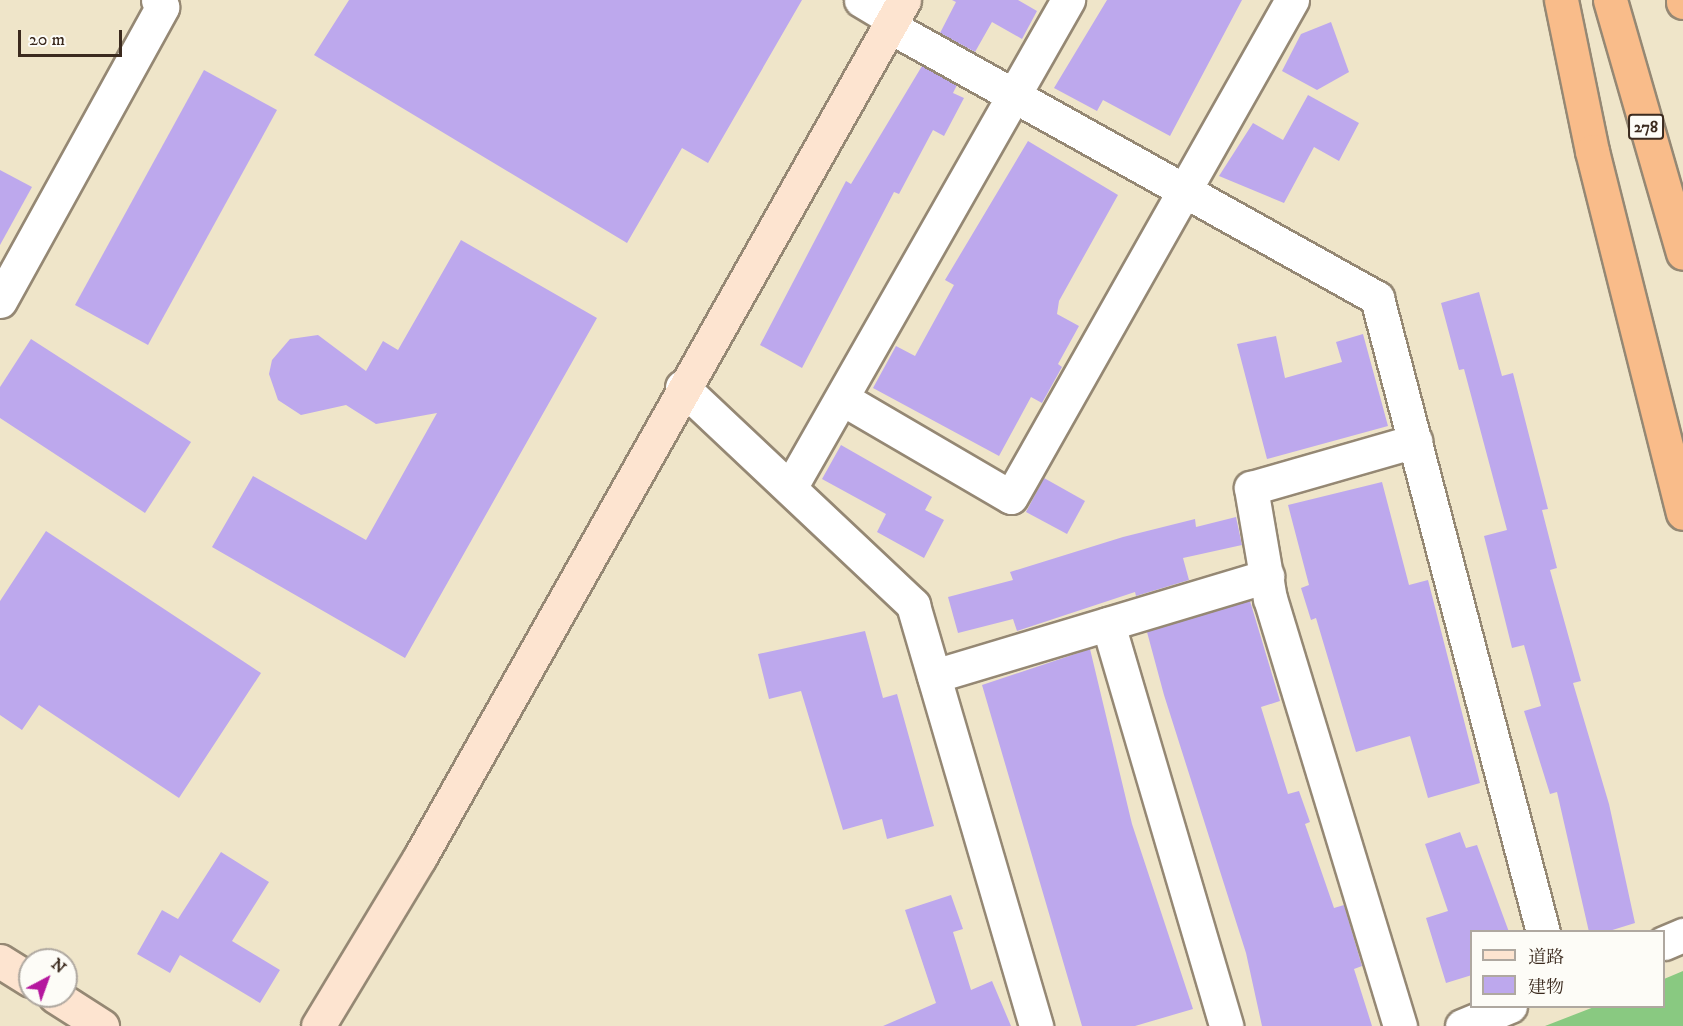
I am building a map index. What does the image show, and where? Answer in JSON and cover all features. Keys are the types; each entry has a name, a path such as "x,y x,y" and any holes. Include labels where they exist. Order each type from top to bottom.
{"highway":[{"path":"1562,0 1592,151 1683,513"},
{"name":"278","path":"1610,0 1683,253"}],"street":[{"path":"0,301 162,7 158,0"},
{"path":"861,0 895,15 1014,96 1377,298 1542,930"},
{"path":"790,488 843,399 1068,0"},
{"path":"843,399 1011,497 1292,0"},
{"path":"318,1026 420,857 682,387 895,15"},
{"path":"682,387 913,605 1036,1026"},
{"path":"1400,1026 1266,576 1251,488 1415,441"},
{"path":"934,676 1266,576"},
{"path":"1108,624 1226,1026"},
{"path":"1665,944 1683,935"},
{"path":"0,961 18,972"},
{"path":"74,1008 102,1026"},
{"path":"1462,1026 1505,1008"}],"green space":[{"path":"1683,971 1683,1026 1545,1026 1591,1008 1665,1008 1665,979"}],"building":[{"path":"349,0 802,0 708,163 682,148 627,243 314,55"},
{"path":"952,0 1018,0 1037,11 1022,39 992,22 975,52 940,33 956,2"},
{"path":"1107,0 1242,0 1170,136 1103,100 1097,111 1054,88"},
{"path":"1331,22 1349,72 1317,90 1282,71 1301,34"},
{"path":"922,66 957,85 953,93 964,98 944,136 933,130 899,194 894,192 802,368 760,345 846,181 851,184"},
{"path":"204,70 277,110 148,345 75,305"},
{"path":"1308,95 1359,123 1339,161 1314,147 1284,203 1219,176 1253,123 1283,140"},
{"path":"1028,141 1118,195 1059,301 1057,314 1079,326 1058,364 1062,367 1042,403 1031,397 999,456 873,388 896,346 915,356 954,285 945,280"},
{"path":"0,170 32,187 0,245"},
{"path":"461,240 597,318 405,658 212,547 253,476 366,540 437,413 376,424 346,405 301,415 278,400 269,374 272,360 290,339 318,335 366,371 383,341 398,350"},
{"path":"1479,292 1502,376 1513,373 1548,509 1542,510 1557,568 1550,570 1581,681 1573,683 1609,804 1635,923 1612,930 1589,930 1557,792 1550,794 1524,711 1541,706 1524,645 1512,648 1484,536 1507,530 1464,369 1459,370 1441,303"},
{"path":"1363,334 1388,426 1267,459 1237,344 1276,336 1285,378 1342,362 1336,342"},
{"path":"31,339 191,442 145,513 0,418 0,387"},
{"path":"841,445 932,497 925,510 944,520 924,558 877,532 886,514 822,479"},
{"path":"1044,478 1085,501 1067,534 1026,512"},
{"path":"1382,482 1409,585 1428,580 1480,783 1428,798 1410,736 1356,752 1316,618 1311,620 1301,588 1309,585 1288,505"},
{"path":"1236,517 1242,545 1183,558 1189,580 1136,596 1135,592 1017,631 1013,619 958,633 948,597 1013,580 1010,572 1123,537 1195,519 1196,527"},
{"path":"46,531 261,673 179,798 39,705 22,730 0,715 0,601"},
{"path":"1250,601 1280,701 1261,707 1288,794 1299,791 1310,822 1305,824 1334,908 1344,905 1362,966 1354,969 1372,1026 1262,1026 1246,953 1164,695 1147,632"},
{"path":"865,631 883,698 897,694 934,826 887,839 882,819 843,830 801,691 769,699 758,654"},
{"path":"1090,649 1132,824 1193,1009 1135,1026 1082,1026 982,685"},
{"path":"1460,832 1466,848 1477,845 1508,930 1470,930 1470,976 1446,983 1426,918 1448,911 1425,844"},
{"path":"221,852 269,882 232,941 280,970 260,1003 180,955 170,973 137,954 162,910 178,919"},
{"path":"951,895 963,929 953,932 971,990 992,981 1011,1026 883,1026 936,1003 905,910"}]}
